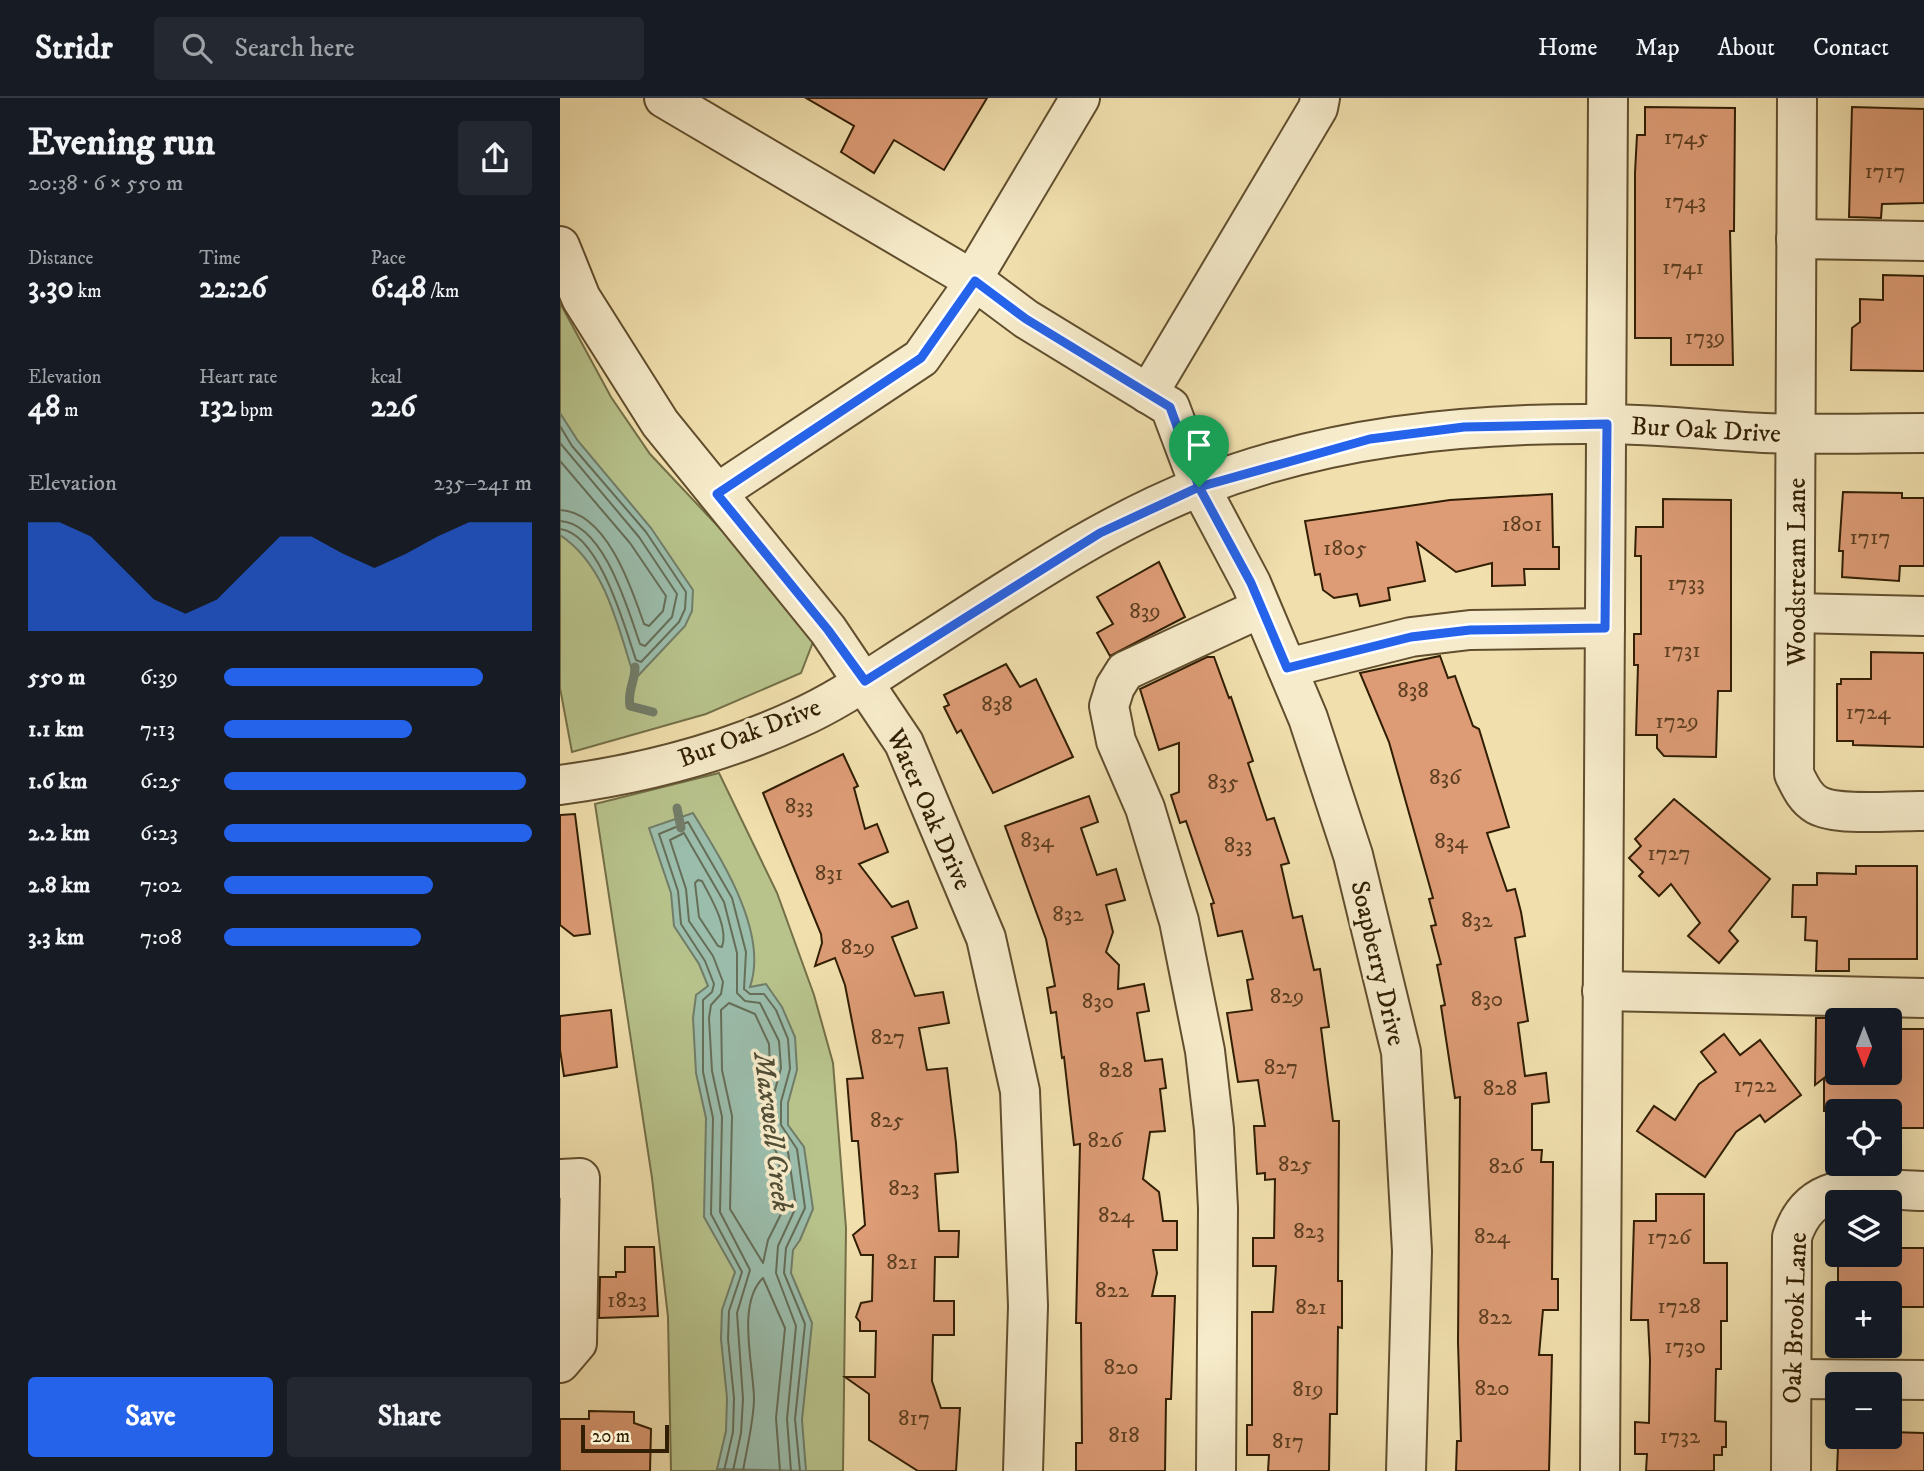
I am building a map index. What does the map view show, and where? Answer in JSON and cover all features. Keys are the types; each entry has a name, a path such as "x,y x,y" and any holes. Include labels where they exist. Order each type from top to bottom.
{"street":[{"name":"Soapberry Drive","path":"664,98 975,281 1026,319 1170,407 1199,487 1261,608 1308,718 1353,855 1401,1052 1412,1251 1406,1471"},
{"path":"717,494 921,358 975,281 980,266 1080,98"},
{"path":"1148,394 1318,108 1320,98"},
{"path":"1600,1471 1608,98"},
{"name":"Woodstream Lane","path":"1797,98 1798,433 1794,774 1802,791 1817,805 1831,809 1924,811"},
{"path":"1796,239 1924,240"},
{"name":"Water Oak Drive","path":"560,246 581,298 653,412 828,630 865,681 904,743 986,938 1020,1091 1028,1306 1023,1471"},
{"name":"Bur Oak Drive","path":"560,785 618,776 731,745 799,719 865,681 1100,533 1199,487 1370,439 1464,427 1607,424 1798,433 1924,433"},
{"path":"1216,1471 1217,1208 1214,1129 1205,1051 1179,922 1145,808 1116,741 1109,706 1115,687 1125,671 1261,608"},
{"path":"1795,613 1924,616"},
{"path":"1287,668 1411,637 1470,630 1605,628"},
{"path":"1602,990 1924,998"},
{"path":"560,1363 577,1343 570,1178"},
{"name":"Oak Brook Lane","path":"1791,1471 1793,1237 1798,1220 1808,1206 1823,1195 1840,1189 1924,1191"},
{"path":"1792,1379 1924,1380"}],"green space":[{"path":"560,303 611,397 650,454 743,553 813,642 801,673 706,714 572,752 560,688"},
{"path":"719,773 777,893 814,995 833,1063 846,1228 843,1471 671,1471 668,1317 652,1178 595,804"}],"water":[{"path":"560,413 578,441 651,528 693,590 692,611 685,626 635,679 600,581 576,548 560,535"},
{"path":"693,813 728,874 748,920 754,966 750,987 766,984 782,1007 795,1037 797,1070 788,1103 788,1125 804,1147 813,1209 793,1250 791,1273 812,1323 802,1420 806,1471 717,1469 726,1431 722,1310 735,1272 704,1217 706,1118 696,1073 693,1018 696,995 708,986 699,964 674,926 671,893 649,828"}],"building":[{"path":"806,98 987,98 944,170 894,140 874,173 841,152 854,126"},
{"path":"1645,107 1735,108 1734,231 1730,231 1733,365 1671,365 1671,338 1635,338 1635,173 1637,135 1645,135"},
{"path":"1852,107 1924,109 1924,203 1882,204 1881,218 1849,217"},
{"path":"1883,275 1924,276 1924,371 1851,370 1852,328 1860,322 1860,299 1883,300"},
{"path":"1843,492 1902,493 1902,498 1924,498 1924,566 1900,566 1899,581 1842,577 1843,551 1839,551"},
{"path":"1552,494 1553,547 1559,547 1559,569 1524,569 1525,585 1492,586 1492,563 1456,572 1417,543 1425,581 1388,588 1390,600 1360,606 1357,594 1334,598 1323,590 1320,574 1315,575 1305,521 1450,500"},
{"path":"1663,499 1731,500 1731,691 1718,691 1716,757 1664,756 1657,748 1657,735 1636,735 1638,665 1634,665 1634,634 1641,634 1641,556 1635,556 1636,527 1663,527"},
{"path":"1159,562 1185,617 1110,656 1097,633 1113,624 1097,597"},
{"path":"1871,652 1924,653 1924,747 1853,745 1853,741 1837,741 1837,684 1841,684 1841,679 1871,679"},
{"path":"1440,656 1448,678 1455,676 1473,726 1479,729 1509,827 1487,833 1507,891 1515,889 1525,936 1515,938 1528,1021 1518,1023 1525,1076 1546,1073 1549,1102 1532,1104 1532,1150 1542,1150 1541,1162 1553,1162 1552,1279 1558,1279 1558,1310 1543,1310 1539,1355 1552,1355 1549,1471 1456,1471 1457,1441 1461,1441 1458,1342 1460,1097 1455,1098 1441,1006 1445,1005 1437,965 1441,964 1431,926 1436,925 1429,899 1433,898 1389,742 1360,673"},
{"path":"1207,657 1214,657 1229,698 1231,697 1253,761 1248,763 1267,820 1274,818 1289,863 1281,865 1293,918 1302,916 1314,970 1320,969 1329,1027 1321,1028 1333,1121 1339,1121 1338,1281 1342,1281 1342,1328 1338,1327 1337,1414 1330,1414 1329,1471 1268,1471 1269,1455 1247,1455 1247,1425 1252,1425 1252,1312 1273,1312 1276,1266 1253,1266 1253,1238 1274,1238 1275,1179 1265,1180 1265,1173 1257,1174 1254,1126 1265,1126 1258,1080 1238,1082 1227,1013 1252,1010 1247,980 1253,979 1242,931 1218,936 1211,904 1214,903 1186,821 1180,823 1171,795 1179,792 1179,743 1159,750 1140,689"},
{"path":"1006,664 1020,687 1036,679 1073,757 993,793 961,730 957,733 944,707 949,705 944,695"},
{"path":"843,754 858,786 854,788 865,829 877,824 888,852 859,864 892,907 908,901 917,928 892,937 915,996 943,992 949,1023 919,1028 927,1070 947,1068 956,1143 958,1172 935,1174 939,1231 959,1231 958,1257 935,1257 934,1301 954,1301 954,1335 933,1335 932,1381 941,1408 960,1408 956,1471 918,1471 869,1440 869,1394 845,1377 875,1377 876,1331 860,1331 860,1322 856,1317 861,1303 872,1301 873,1255 861,1255 853,1235 865,1225 858,1141 852,1141 847,1079 863,1078 845,985 835,958 815,966 822,943 821,934 763,793"},
{"path":"1089,796 1098,822 1081,828 1097,875 1116,869 1125,900 1106,905 1113,932 1106,952 1119,965 1118,989 1144,984 1149,1011 1137,1013 1145,1061 1162,1059 1166,1088 1160,1089 1165,1131 1150,1132 1143,1179 1159,1192 1163,1221 1177,1221 1177,1250 1153,1250 1157,1273 1152,1296 1175,1296 1171,1399 1166,1399 1165,1471 1076,1471 1076,1443 1082,1443 1081,1323 1076,1323 1080,1144 1074,1145 1064,1057 1062,1058 1056,1012 1051,1013 1047,988 1055,986 1046,939 1005,826"},
{"path":"1674,799 1770,879 1729,931 1738,941 1719,963 1688,936 1700,923 1671,884 1659,896 1639,876 1643,872 1629,858 1641,846 1635,839"},
{"path":"575,814 590,934 574,936 560,925 560,815"},
{"path":"1856,866 1917,866 1917,959 1849,959 1849,971 1816,971 1817,941 1805,940 1806,917 1792,917 1793,885 1817,885 1817,873 1856,874"},
{"path":"611,1010 617,1067 564,1076 560,1050 560,1016"},
{"path":"1816,1018 1825,1018 1825,1085 1902,1085 1902,1029 1924,1029 1924,1128 1902,1128 1902,1099 1825,1099 1824,1111 1824,1078 1815,1085"},
{"path":"1724,1034 1740,1055 1760,1040 1801,1095 1765,1122 1760,1115 1736,1132 1705,1177 1637,1131 1654,1106 1675,1120 1699,1084 1716,1072 1701,1052"},
{"path":"1656,1194 1704,1194 1704,1263 1727,1263 1727,1321 1721,1321 1721,1369 1716,1369 1715,1421 1726,1422 1726,1447 1722,1447 1722,1455 1714,1455 1714,1471 1646,1471 1647,1454 1635,1454 1635,1422 1649,1423 1650,1360 1648,1320 1631,1320 1634,1221 1656,1221"},
{"path":"625,1247 654,1247 658,1316 599,1318 600,1277 616,1277 616,1272 625,1272"},
{"path":"1902,1248 1924,1248 1924,1307 1902,1307 1902,1281 1838,1281 1838,1267 1902,1267"},
{"path":"589,1411 634,1412 634,1423 651,1429 650,1471 560,1471 560,1419 589,1419"},
{"path":"1902,1432 1924,1433 1924,1471 1837,1471 1838,1449 1902,1449"}],"waterway":[{"name":"Maxwell Creek","path":"635,667 630,706 653,712"},
{"name":"Maxwell Creek","path":"677,808 681,828"}],"route":[{"path":"1199,487 1100,533 865,681 828,630 717,494 921,358 975,281 1026,319 1170,407 1199,487 1251,583 1287,668 1411,637 1470,630 1605,628 1607,424 1464,427 1370,439 1307,454 1199,487"}]}
